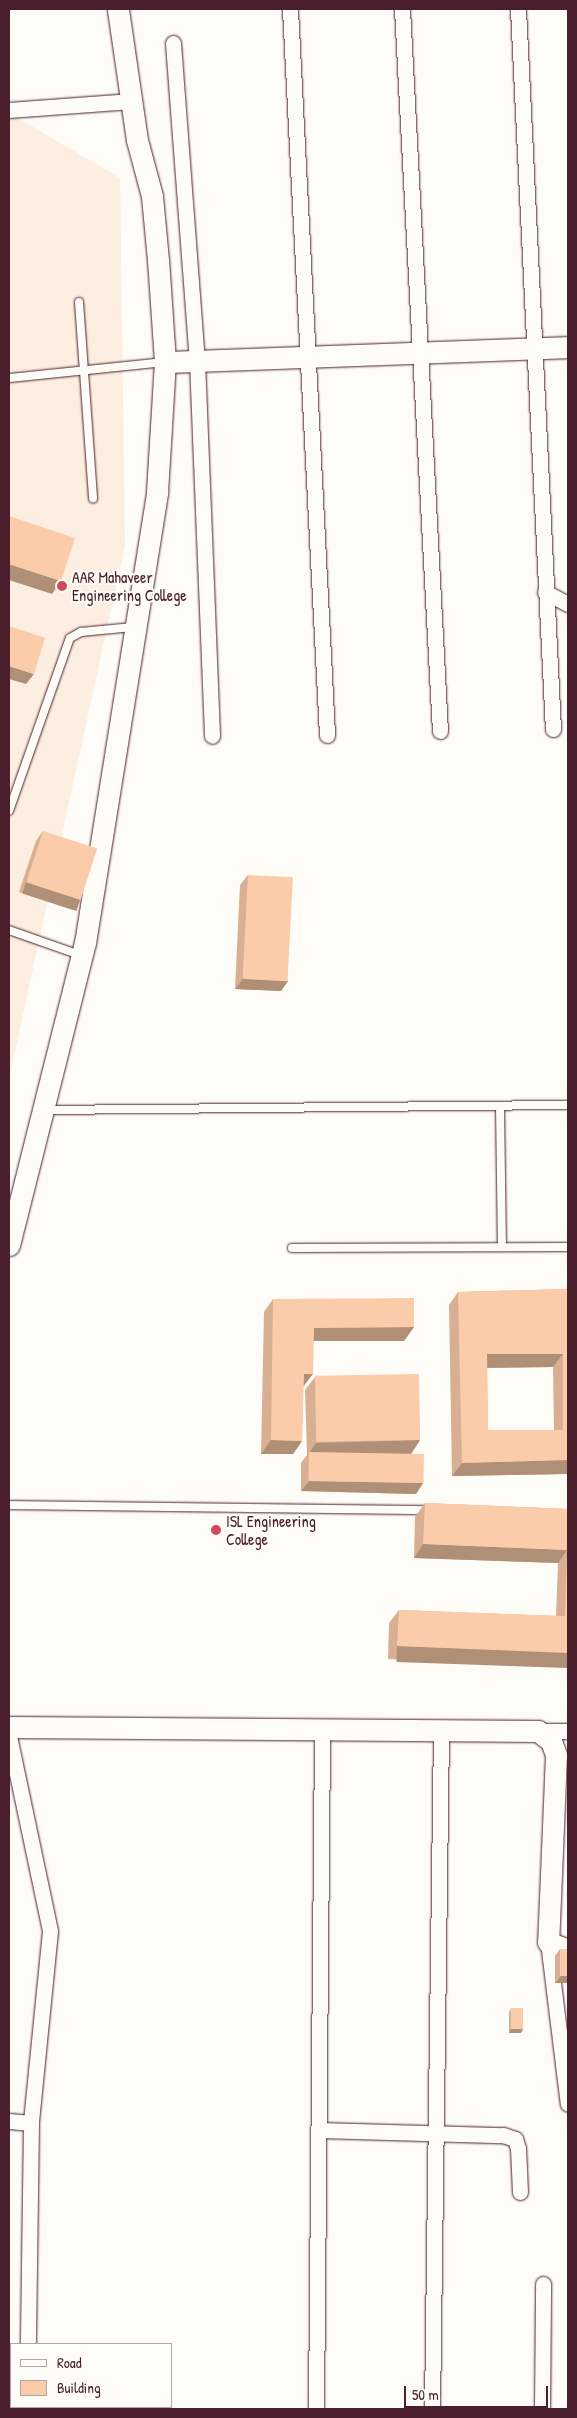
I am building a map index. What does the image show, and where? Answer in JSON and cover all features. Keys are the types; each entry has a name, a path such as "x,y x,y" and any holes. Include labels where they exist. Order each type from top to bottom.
{"street":[{"path":"9,1246 82,956 105,835 157,492 165,362 152,196 137,140 118,9"},
{"path":"290,9 327,734"},
{"path":"402,9 440,731"},
{"path":"518,9 553,729"},
{"path":"172,43 197,361 212,736"},
{"path":"9,110 131,101"},
{"path":"165,362 568,346"},
{"path":"545,592 568,604"},
{"path":"9,1727 568,1731"},
{"path":"316,2409 322,1730"},
{"path":"432,2409 441,1730"},
{"path":"538,1731 552,1741 556,1755 548,1942 568,2104"},
{"path":"9,1736 50,1931 31,2123 28,2343"},
{"path":"548,1942 568,1950"},
{"path":"9,2121 31,2123"},
{"path":"319,2130 503,2134 515,2139 518,2148 520,2192"},
{"path":"542,2409 543,2284"}],"lane":[{"path":"79,302 93,499"},
{"path":"9,378 165,362"},
{"path":"9,810 70,638 80,632 136,627"},
{"path":"9,930 82,956"},
{"path":"44,1110 568,1105"},
{"path":"500,1107 502,1245"},
{"path":"292,1248 568,1246"},
{"path":"9,1506 441,1510"}],"shaded area":[{"name":"AAR Mahaveer Engineering College","path":"9,113 120,178 125,545 9,1079"}],"building":[{"path":"9,516 75,538 61,581 9,564"},
{"path":"9,626 45,638 34,674 9,666"},
{"path":"43,831 97,849 81,900 26,882"},
{"path":"248,875 293,877 287,981 243,979"},
{"path":"568,1289 568,1460 462,1463 458,1292","holes":["487,1354 563,1354 563,1430 488,1430"]},
{"path":"414,1298 414,1327 314,1328 313,1374 304,1374 302,1441 271,1440 273,1299"},
{"path":"419,1374 420,1440 316,1442 315,1376"},
{"path":"309,1452 424,1454 423,1483 308,1481"},
{"path":"425,1503 568,1509 568,1653 397,1646 399,1610 565,1616 567,1550 423,1544"},
{"path":"560,1949 568,1949 568,1976 560,1976"},
{"path":"511,2008 523,2008 523,2029 511,2029"}],"place":[{"name":"AAR Mahaveer Engineering College","path":"62,586"},
{"name":"ISL Engineering College","path":"216,1530"}]}
